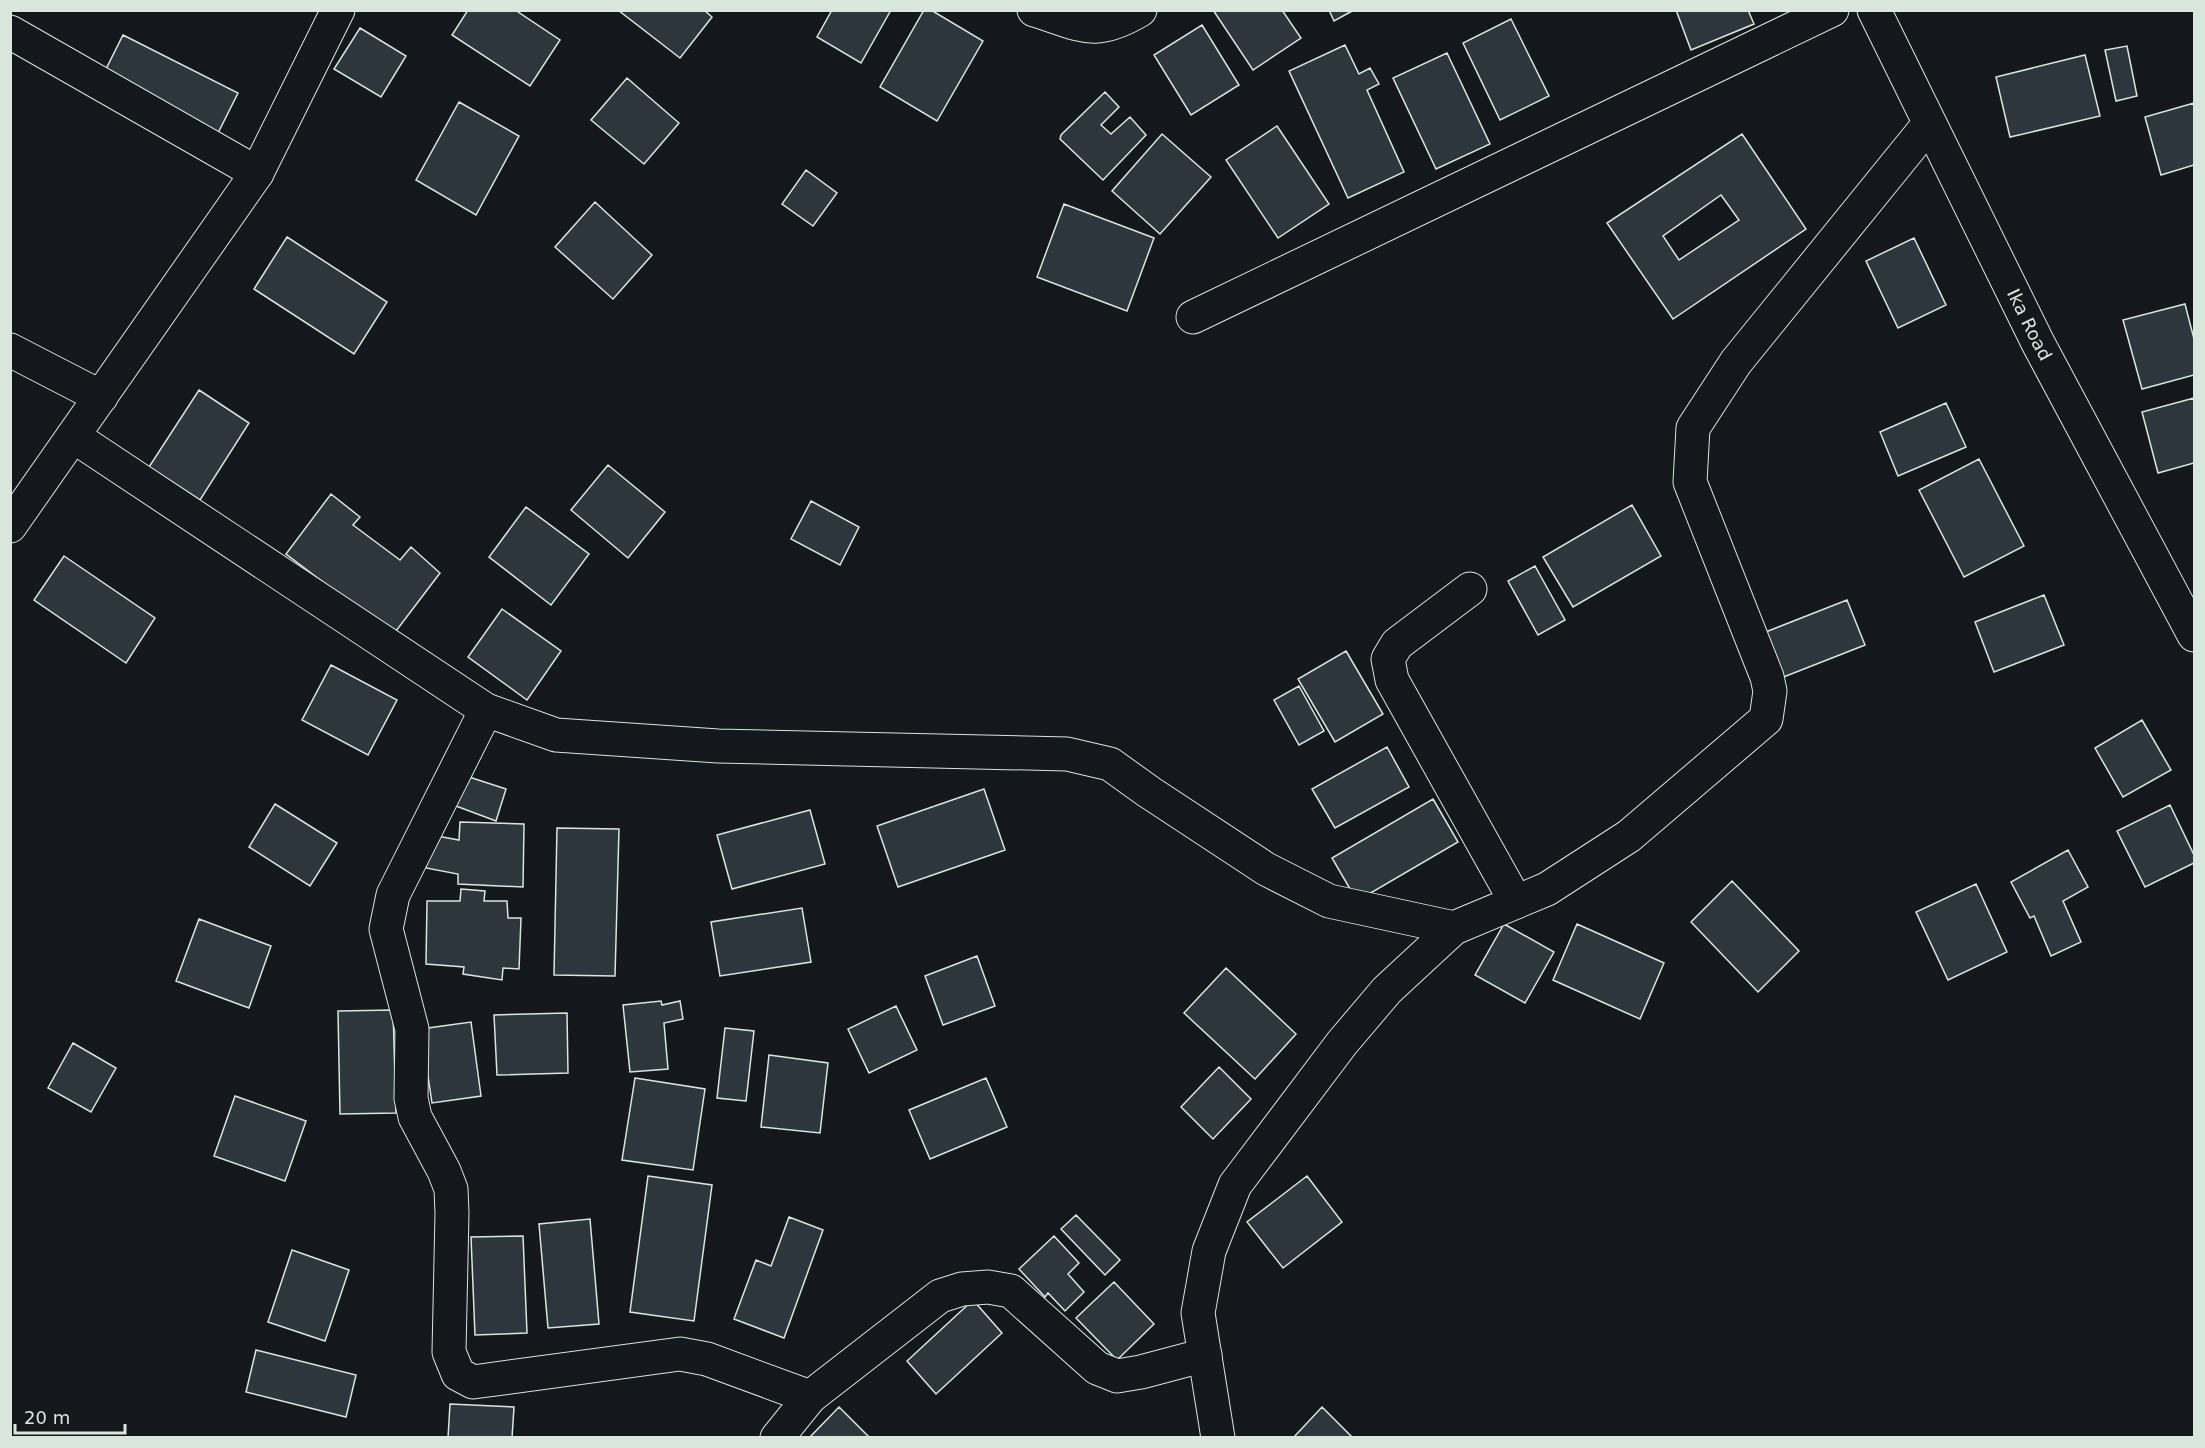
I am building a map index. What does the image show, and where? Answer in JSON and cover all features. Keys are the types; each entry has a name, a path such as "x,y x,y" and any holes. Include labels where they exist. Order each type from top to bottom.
{"street":[{"path":"10,526 257,173 338,10"},
{"path":"1036,11 1080,26 1102,27 1119,22 1140,10"},
{"path":"1193,317 1832,10"},
{"name":"Ika Road","path":"1874,10 2038,344 2183,586 2194,635"},
{"path":"10,32 257,173"},
{"path":"1218,1437 1198,1313 1209,1251 1235,1185 1342,1043 1387,990 1454,928 1547,890 1629,836 1766,719 1770,691 1767,677 1689,482 1693,428 1736,362 1929,124"},
{"path":"10,350 101,397"},
{"path":"73,436 486,710 555,735 718,746 1067,754 1110,764 1266,869 1329,901 1454,928"},
{"path":"1470,589 1398,644 1388,659 1392,680 1516,902"},
{"path":"486,710 393,895 386,929 412,1029 411,1098 415,1117 451,1189 449,1352 458,1374 472,1382 680,1354 707,1359 810,1398"},
{"path":"777,1437 810,1398 940,1296 962,1289 988,1287 1011,1291 1097,1368 1117,1376 1205,1355"}],"building":[{"path":"468,10 515,10 560,40 530,86 452,35"},
{"path":"618,10 704,10 712,17 680,58"},
{"path":"832,10 891,10 861,63 817,37"},
{"path":"924,10 931,10 983,41 937,121 880,87"},
{"path":"1213,10 1282,10 1301,38 1253,70"},
{"path":"1329,10 1354,10 1334,21"},
{"path":"1676,10 1748,10 1754,24 1691,50"},
{"path":"1511,19 1549,96 1500,120 1463,43"},
{"path":"1202,25 1239,85 1191,115 1154,55"},
{"path":"360,28 406,56 381,97 334,69"},
{"path":"123,35 238,93 216,137 101,79"},
{"path":"1345,45 1359,74 1370,68 1379,84 1367,90 1404,172 1348,198 1289,71"},
{"path":"2127,46 2137,96 2116,101 2105,50"},
{"path":"1447,53 1490,144 1436,169 1393,78"},
{"path":"2085,55 2100,116 2010,137 1996,77"},
{"path":"627,78 679,123 644,164 591,120"},
{"path":"1105,92 1119,107 1101,125 1111,134 1130,117 1146,135 1103,180 1060,139 1061,135"},
{"path":"459,102 519,136 476,215 416,180"},
{"path":"2194,103 2194,165 2161,175 2145,117"},
{"path":"1277,126 1329,204 1278,238 1226,160"},
{"path":"1162,134 1211,177 1160,234 1112,191"},
{"path":"1742,134 1806,229 1673,319 1607,223","holes":["1721,195 1739,220 1679,260 1663,236"]},
{"path":"806,170 837,193 813,226 782,204"},
{"path":"595,202 652,255 613,299 555,247"},
{"path":"1064,204 1154,238 1127,311 1037,277"},
{"path":"287,237 387,302 354,354 254,289"},
{"path":"1914,238 1946,305 1898,328 1866,261"},
{"path":"2185,304 2194,339 2194,375 2142,389 2123,320"},
{"path":"199,390 249,423 200,500 149,467"},
{"path":"2194,398 2194,463 2158,473 2142,412"},
{"path":"1946,403 1966,447 1898,476 1880,432"},
{"path":"1979,459 2024,546 1964,577 1919,490"},
{"path":"608,465 665,512 628,558 571,510"},
{"path":"331,494 360,517 353,525 400,560 411,547 440,573 393,635 286,554"},
{"path":"811,501 859,527 840,565 791,539"},
{"path":"1632,505 1661,556 1573,607 1543,557"},
{"path":"526,507 589,554 551,605 489,557"},
{"path":"64,556 155,618 126,663 34,600"},
{"path":"1535,566 1565,620 1538,635 1508,581"},
{"path":"2044,595 2064,645 1994,672 1975,622"},
{"path":"1847,600 1865,645 1781,678 1763,633"},
{"path":"502,609 561,651 527,700 468,657"},
{"path":"1346,651 1383,714 1335,742 1298,679"},
{"path":"331,665 397,700 368,755 302,720"},
{"path":"1299,686 1324,731 1299,745 1274,700"},
{"path":"2142,720 2171,770 2123,797 2095,748"},
{"path":"1387,747 1409,787 1335,828 1312,789"},
{"path":"466,776 506,789 496,821 456,806"},
{"path":"984,789 1005,850 898,887 877,826"},
{"path":"1433,799 1458,842 1357,901 1332,858"},
{"path":"275,804 337,843 310,886 249,847"},
{"path":"2170,805 2194,855 2194,863 2145,887 2117,831"},
{"path":"810,810 825,864 732,889 717,835"},
{"path":"460,822 524,824 523,887 458,884 458,874 426,868 432,835 459,840"},
{"path":"557,828 619,829 615,976 554,975"},
{"path":"2068,850 2088,887 2063,901 2081,942 2051,956 2034,916 2030,918 2011,882"},
{"path":"1732,881 1799,951 1758,992 1691,922"},
{"path":"1976,884 2007,952 1948,980 1916,912"},
{"path":"461,889 485,891 484,901 507,901 508,918 521,918 519,969 503,968 502,980 463,974 464,967 426,964 427,901 460,901"},
{"path":"802,908 811,962 720,976 711,922"},
{"path":"199,919 271,946 249,1008 176,981"},
{"path":"1504,924 1554,952 1525,1003 1475,975"},
{"path":"1577,924 1664,963 1640,1019 1553,980"},
{"path":"977,956 995,1006 943,1025 925,976"},
{"path":"1226,968 1296,1034 1255,1079 1184,1013"},
{"path":"661,1001 662,1005 680,1001 683,1019 664,1023 668,1069 630,1072 623,1005"},
{"path":"896,1006 917,1050 869,1073 848,1029"},
{"path":"393,1010 396,1113 340,1114 338,1011"},
{"path":"567,1013 568,1073 497,1075 494,1015"},
{"path":"471,1022 481,1096 432,1103 421,1029"},
{"path":"725,1028 754,1031 746,1101 717,1098"},
{"path":"73,1043 116,1068 91,1112 48,1088"},
{"path":"769,1055 828,1063 820,1133 761,1127"},
{"path":"1219,1067 1251,1099 1213,1139 1181,1107"},
{"path":"635,1078 705,1089 693,1170 622,1160"},
{"path":"986,1078 1007,1127 930,1159 909,1110"},
{"path":"235,1096 306,1121 285,1181 214,1156"},
{"path":"648,1176 712,1185 694,1321 630,1312"},
{"path":"1307,1176 1342,1222 1283,1268 1247,1222"},
{"path":"1076,1215 1120,1260 1105,1275 1061,1229"},
{"path":"789,1217 823,1230 784,1338 734,1319 756,1260 771,1266"},
{"path":"590,1219 599,1324 548,1328 539,1224"},
{"path":"523,1236 527,1333 475,1335 471,1237"},
{"path":"1054,1236 1079,1263 1068,1274 1084,1292 1065,1311 1048,1293 1045,1297 1019,1269"},
{"path":"292,1250 349,1270 325,1341 268,1322"},
{"path":"1114,1282 1154,1324 1117,1360 1076,1318"},
{"path":"973,1300 1002,1333 936,1394 907,1361"},
{"path":"256,1350 356,1375 346,1417 246,1392"},
{"path":"450,1404 514,1407 512,1438 448,1438"},
{"path":"839,1407 870,1438 809,1438"},
{"path":"1322,1407 1353,1438 1293,1438"}]}
